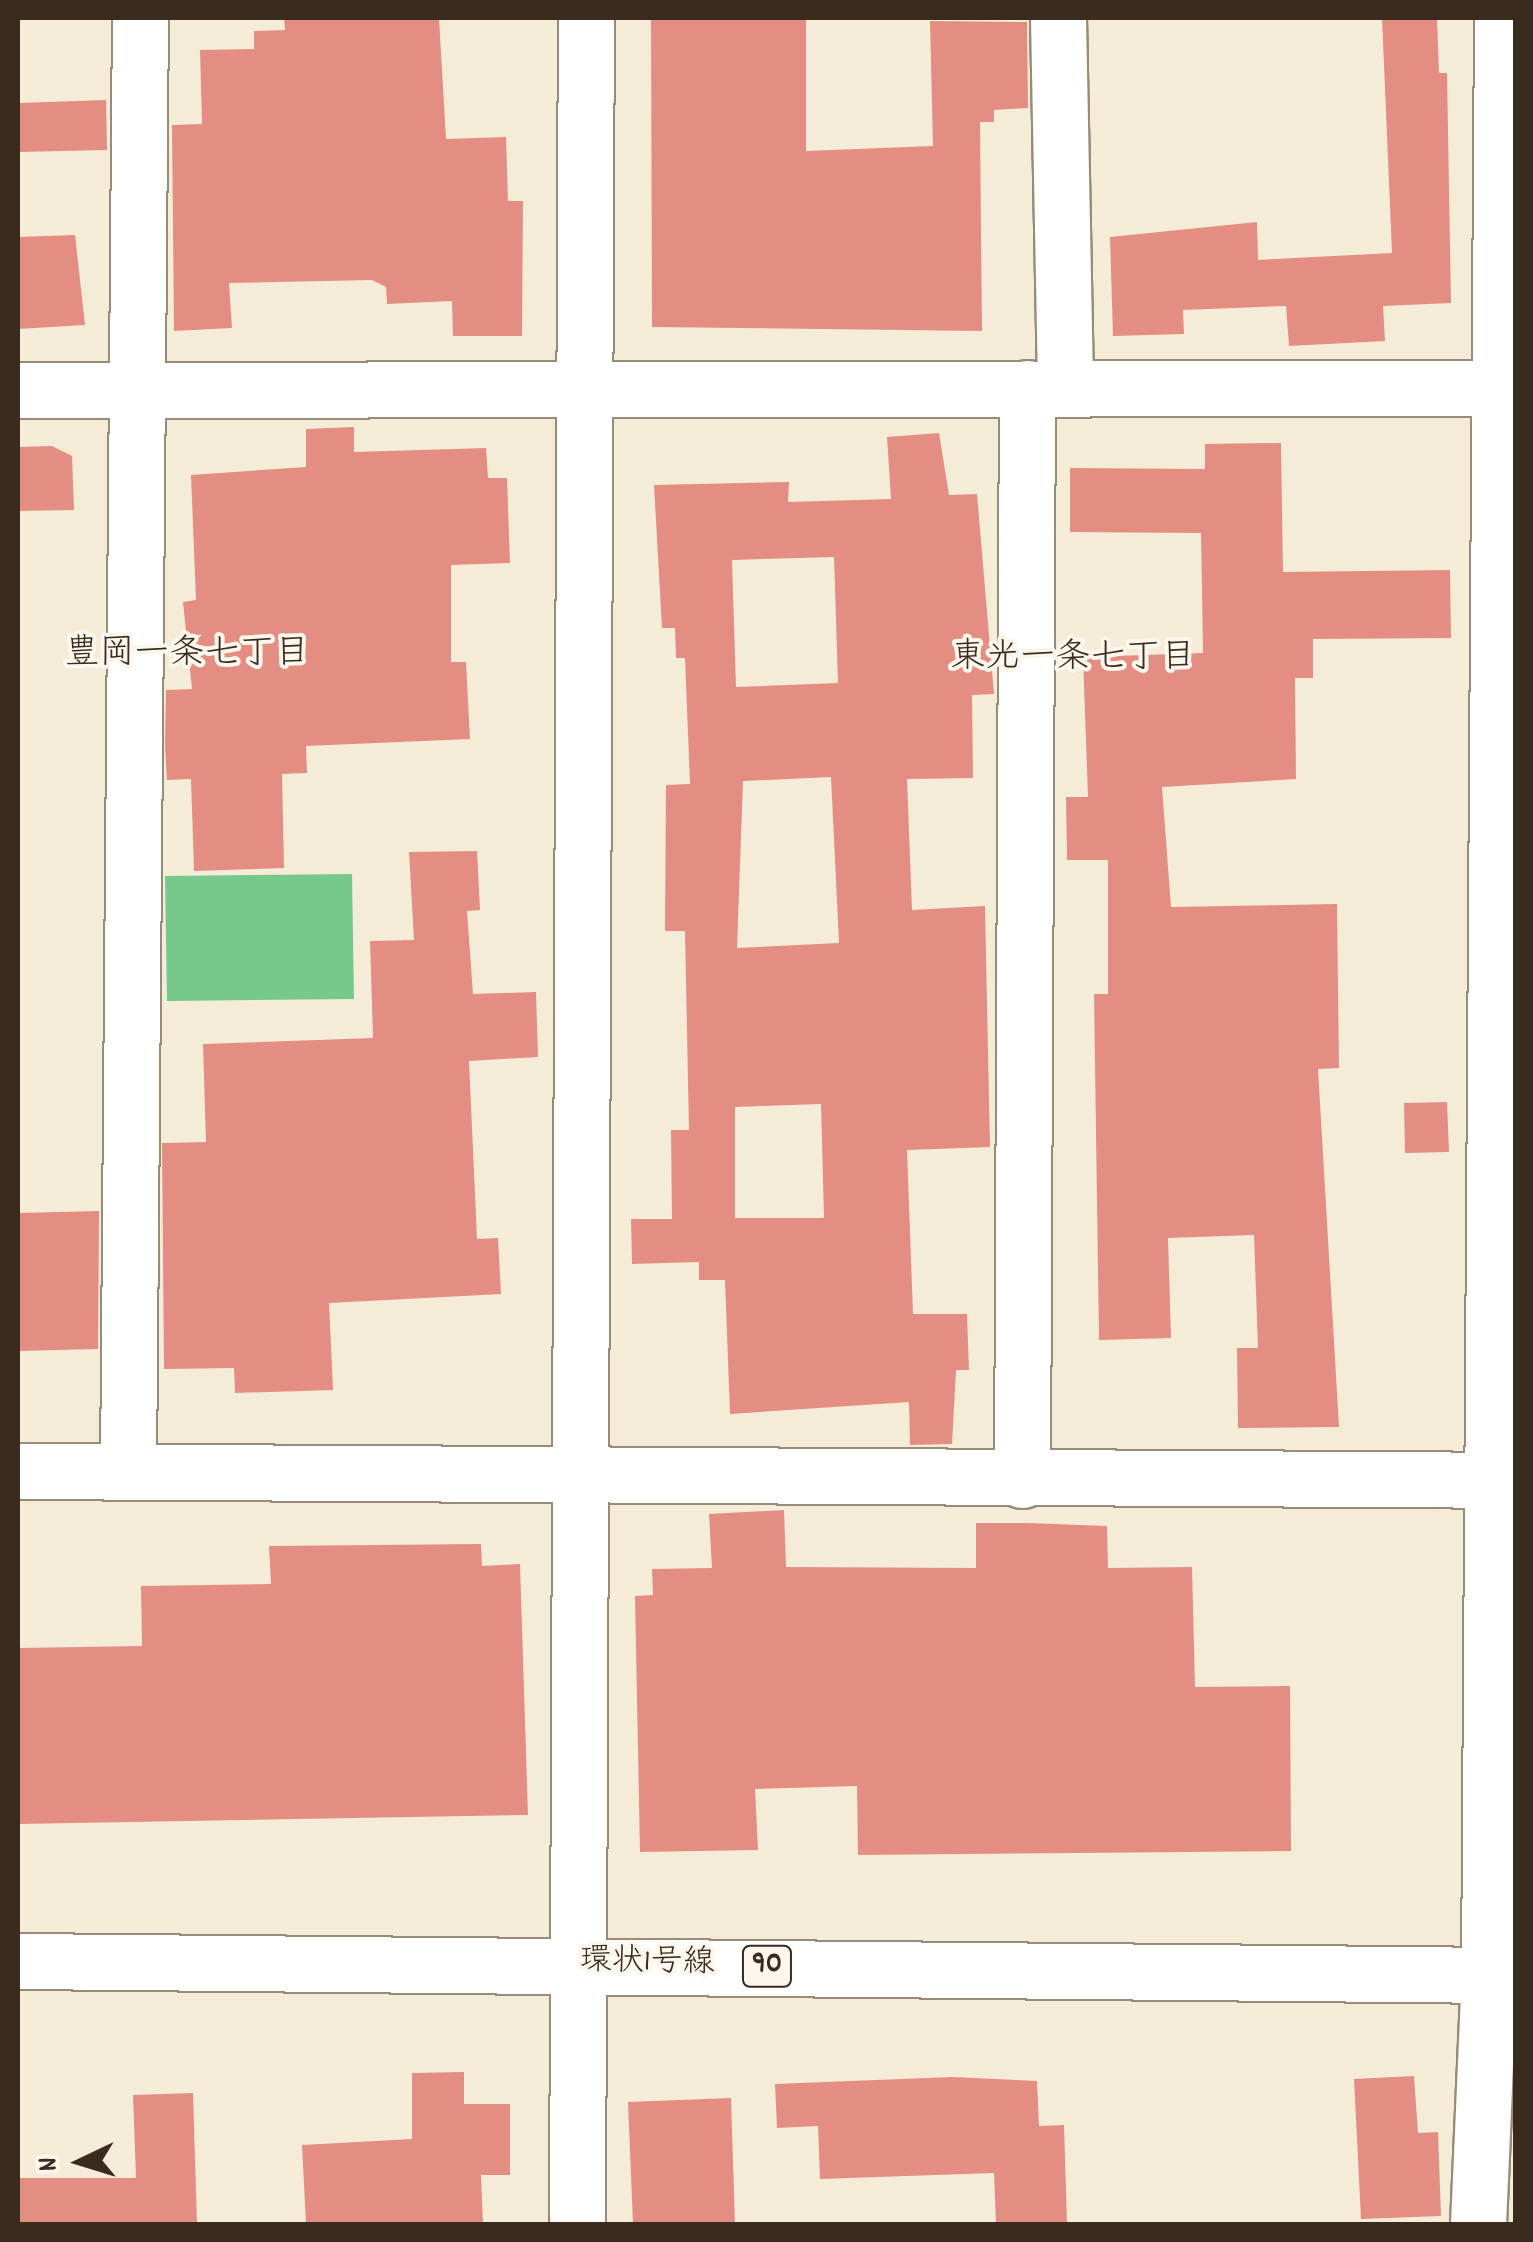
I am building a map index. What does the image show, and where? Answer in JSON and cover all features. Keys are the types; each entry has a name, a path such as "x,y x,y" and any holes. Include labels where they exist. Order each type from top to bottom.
{"street":[{"path":"128,1472 130,390 140,18"},
{"path":"577,2224 590,391 586,18"},
{"path":"1022,1480 1058,18"},
{"path":"1478,2224 1502,1976 1507,388 1502,18"},
{"path":"18,390 1507,388"},
{"path":"18,1472 1503,1480"},
{"name":"環状1号線","path":"18,1961 578,1963 1502,1976"}],"green space":[{"path":"352,874 354,999 167,1001 165,876"}],"building":[{"path":"284,18 439,18 446,139 506,137 508,201 523,201 522,336 453,336 452,301 387,304 386,287 372,280 229,283 232,328 174,331 172,125 202,124 200,50 254,49 254,31 285,30"},
{"path":"651,18 806,18 806,151 933,146 930,21 1027,22 1028,108 994,110 994,122 980,122 982,331 652,327"},
{"path":"1382,18 1437,18 1439,73 1447,73 1451,303 1383,306 1385,341 1289,346 1286,306 1183,310 1184,334 1113,336 1110,237 1257,222 1258,260 1392,253"},
{"path":"106,100 107,150 18,152 18,103"},
{"path":"75,235 85,325 18,329 18,237"},
{"path":"354,427 354,452 486,448 488,478 507,478 510,563 451,565 451,662 466,662 470,739 306,746 307,773 282,774 284,868 194,871 191,779 167,780 165,746 166,690 192,689 183,602 196,600 191,475 306,467 306,429"},
{"path":"939,433 949,495 977,494 994,694 972,695 973,778 907,779 912,910 985,906 990,1147 907,1150 913,1314 967,1314 969,1370 956,1370 952,1444 910,1445 909,1402 730,1414 725,1280 699,1280 699,1262 632,1264 631,1219 672,1219 671,1130 689,1130 685,931 665,931 666,785 690,784 685,658 676,658 675,628 662,628 654,485 789,482 788,502 891,499 887,437","holes":["834,557 838,683 736,687 732,560","831,777 839,943 737,948 743,781","821,1104 824,1218 735,1218 735,1107"]},
{"path":"1281,443 1283,572 1450,570 1451,638 1313,639 1313,678 1295,678 1296,779 1162,787 1171,907 1337,904 1339,1068 1318,1069 1339,1427 1238,1428 1237,1348 1258,1348 1254,1235 1168,1238 1171,1338 1099,1340 1094,994 1108,994 1108,860 1067,860 1066,797 1088,797 1083,657 1203,653 1201,533 1070,532 1070,468 1205,469 1205,444"},
{"path":"52,446 72,456 74,510 18,511 18,447"},
{"path":"477,851 480,910 467,911 473,994 536,992 538,1057 469,1061 477,1239 498,1238 501,1294 329,1303 333,1390 235,1393 234,1368 164,1369 162,1143 206,1142 203,1044 373,1038 370,941 414,940 409,852"},
{"path":"1447,1102 1449,1152 1405,1153 1404,1103"},
{"path":"99,1211 98,1349 18,1351 18,1213"},
{"path":"784,1510 786,1567 976,1568 976,1523 1027,1523 1107,1526 1108,1568 1192,1567 1195,1687 1290,1686 1291,1851 858,1855 857,1786 755,1789 758,1850 640,1852 635,1596 653,1595 652,1569 712,1568 709,1514"},
{"path":"481,1544 482,1566 520,1564 528,1815 18,1824 18,1648 142,1646 141,1586 271,1584 269,1546"},
{"path":"464,2072 464,2104 510,2104 510,2175 481,2175 483,2224 306,2224 302,2145 412,2139 412,2073"},
{"path":"1414,2076 1418,2133 1438,2132 1441,2216 1361,2219 1354,2079"},
{"path":"952,2077 1037,2081 1039,2126 1064,2125 1067,2224 996,2224 994,2173 820,2179 818,2126 777,2128 775,2084"},
{"path":"193,2093 197,2224 18,2224 18,2178 136,2178 133,2095"},
{"path":"731,2098 735,2224 633,2224 628,2102"}],"district":[{"name":"豊岡一条七丁目","path":"187,655"},
{"name":"東光一条七丁目","path":"1073,659"}]}
